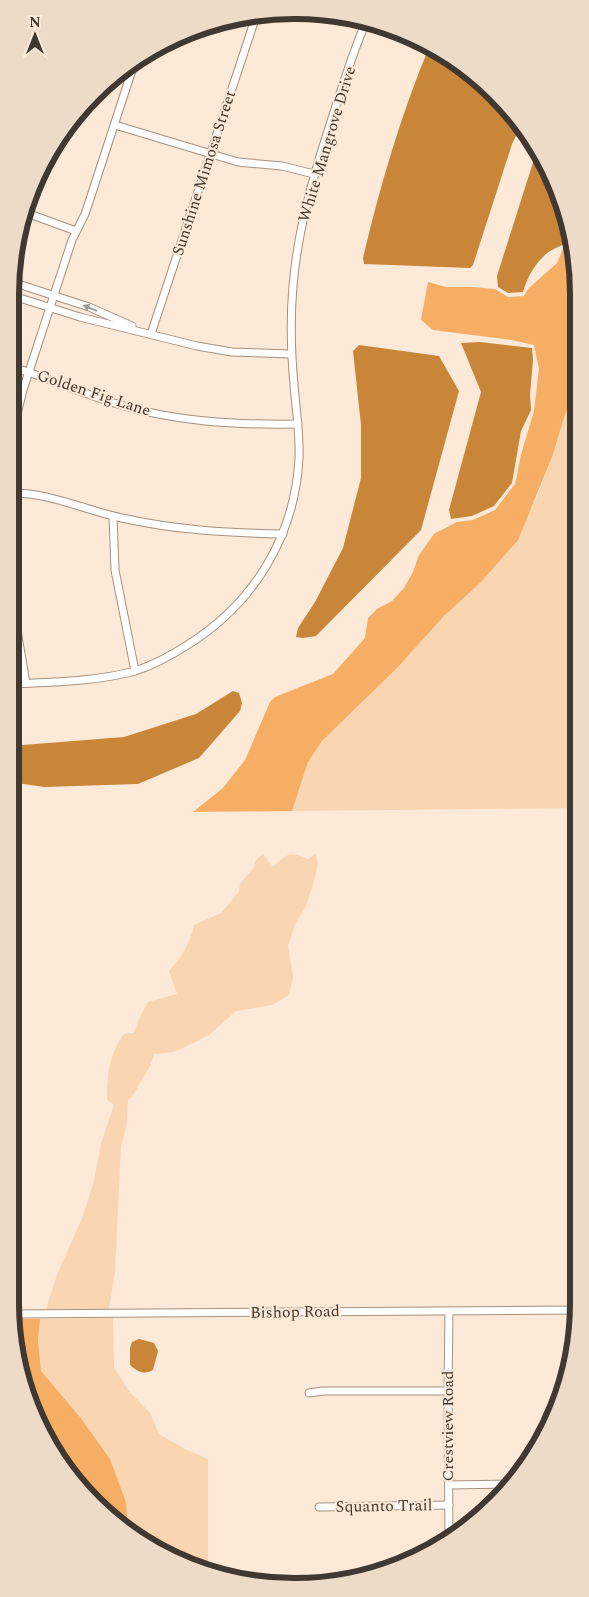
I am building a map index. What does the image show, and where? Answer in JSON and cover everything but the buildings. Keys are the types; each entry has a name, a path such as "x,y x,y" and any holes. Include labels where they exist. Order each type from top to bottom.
{"street":[{"name":"Sunshine Mimosa Street","path":"151,334 254,22"},
{"name":"White Mangrove Drive","path":"19,683 102,678 152,664 178,651 209,631 230,613 257,582 283,534 292,505 299,456 298,424 291,354 294,270 304,214 314,174 354,52 364,28"},
{"path":"19,405 54,295 76,231 85,214 131,73"},
{"path":"115,125 238,162 282,166 314,174"},
{"path":"31,214 76,231"},
{"path":"19,284 89,307 151,334"},
{"path":"19,298 80,317 216,350 253,354 291,354"},
{"name":"Golden Fig Lane","path":"19,369 114,403 170,416 223,423 298,424"},
{"path":"19,492 44,495 113,516 197,530 283,534"},
{"path":"113,516 115,570 135,670"},
{"path":"19,642 26,683"},
{"name":"Bishop Road","path":"19,1314 570,1310"},
{"name":"Crestview Road","path":"449,1311 449,1531"},
{"path":"309,1393 323,1390 448,1391"},
{"path":"449,1485 502,1484"},
{"name":"Squanto Trail","path":"319,1507 449,1504"}],"shaded area":[{"path":"427,53 448,65 476,87 502,113 517,133 473,265 470,268 364,264 363,258 384,177 410,97"},
{"path":"534,159 556,206 565,243 548,252 537,263 523,292 508,293 498,287 497,276"},
{"path":"566,247 570,276 570,404 552,457 518,540 481,582 444,616 397,668 322,741 308,762 292,811 193,812 223,788 245,760 270,702 275,697 333,674 365,638 368,618 377,609 392,601 404,588 413,572 419,555 434,534 457,522 473,520 495,510 515,484 534,411 539,369 534,345 511,340 433,330 421,320 428,282 446,287 495,289 508,297 524,296 528,289 557,263 563,249"},
{"path":"480,342 532,348 531,410 521,431 512,483 494,506 472,516 451,519 449,510 481,392 461,343"},
{"path":"359,345 439,356 459,391 421,530 316,636 296,637 298,628 315,602 343,548 361,478 361,425 353,351"},
{"path":"570,404 570,808 292,811 308,762 322,741 397,668 444,616 481,582 536,499"},
{"path":"233,691 239,693 242,703 240,711 199,758 138,784 44,787 19,783 19,745 124,737 196,714"},
{"path":"263,854 273,867 289,855 308,859 316,854 318,864 305,908 295,924 288,946 293,977 289,995 272,1005 236,1011 209,1035 173,1052 154,1054 150,1066 132,1097 128,1099 127,1124 121,1146 115,1272 109,1309 46,1309 57,1275 83,1216 94,1181 101,1144 114,1105 107,1100 107,1091 108,1073 115,1049 124,1034 134,1033 148,1002 177,994 169,971 184,950 194,925 221,913 239,892 240,884 253,868 256,860"},
{"path":"113,1318 114,1368 129,1391 150,1413 159,1434 185,1449 208,1459 208,1565 173,1550 141,1532 127,1521 126,1502 110,1459 80,1417 41,1371 38,1341 40,1319"},
{"path":"19,1319 40,1319 38,1341 41,1371 80,1417 110,1459 126,1502 127,1521 87,1484 65,1456 47,1424 33,1391 24,1356"},
{"path":"139,1339 154,1343 158,1351 153,1370 149,1372 141,1372 130,1365 132,1342"}]}
